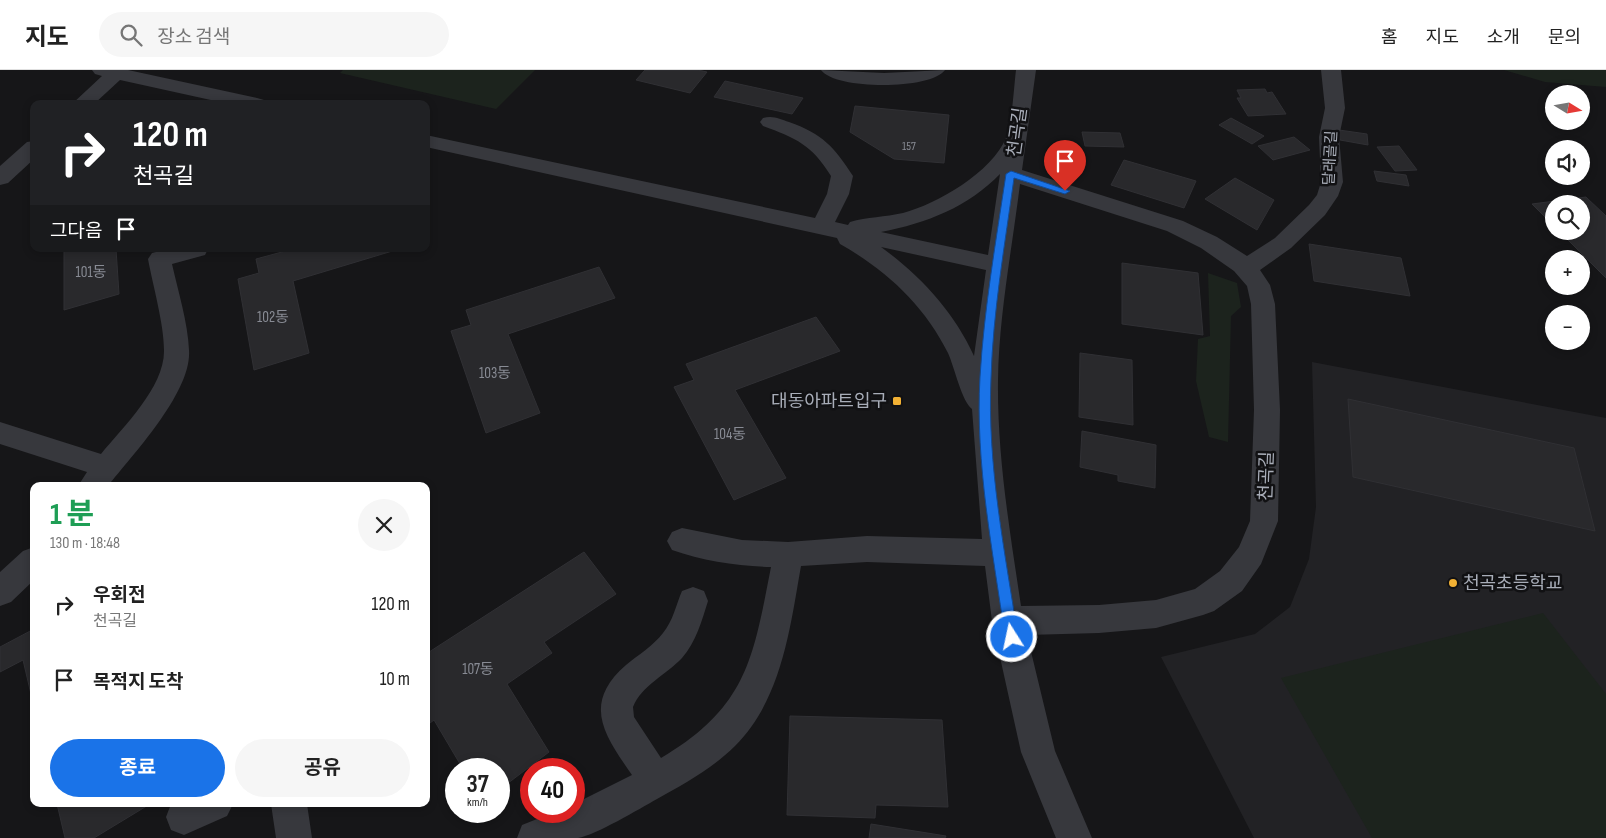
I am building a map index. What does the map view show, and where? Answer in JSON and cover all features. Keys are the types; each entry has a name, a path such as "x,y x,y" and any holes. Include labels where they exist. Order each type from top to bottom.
{"street":[{"path":"831,70 842,75 858,77 913,79 931,74 935,70"},
{"name":"천곡길","path":"1008,621 1099,619 1156,614 1203,601 1231,581 1250,555 1264,522 1267,410 1263,304 1258,285 1245,269 1199,236 1175,226 1011,174 1026,70"},
{"name":"달래골길","path":"1245,269 1283,242 1317,210 1327,196 1332,182 1329,137 1335,108 1330,70"},
{"path":"85,100 109,72 238,100"},
{"path":"770,122 803,134 819,143 827,151 842,176 838,194 822,226"},
{"path":"822,226 854,228 882,225 908,220 932,211 976,187 1004,159 1016,140"},
{"path":"430,141 998,265"},
{"path":"0,178 30,152"},
{"path":"1011,174 985,378 985,426 998,552 1008,621 1038,752 1074,838"},
{"path":"822,226 852,240 875,255 897,273 944,323 961,351 974,385 985,426"},
{"path":"0,433 100,477 160,398 170,381 177,351 160,259 186,252"},
{"path":"682,541 742,553 788,555 821,549 851,548 998,552"},
{"path":"535,838 610,806 708,749 723,736 740,715 752,694 768,653 788,555"},
{"path":"0,592 30,564"},
{"path":"656,780 617,719 617,704 624,689 674,645 686,623 693,601"},
{"path":"184,817 208,807"},
{"path":"289,807 294,838"}],"shaded area":[{"path":"343,70 535,70 496,109 340,73"},
{"path":"1504,70 1606,70 1606,87 1545,82"},
{"path":"1208,273 1237,283 1241,307 1231,316 1228,442 1209,437 1196,381 1198,339 1210,336"},
{"name":"천곡초등학교","path":"1312,362 1606,418 1606,838 1254,838 1161,657 1255,634 1290,607 1309,559 1316,507"},
{"path":"1543,613 1606,694 1606,838 1372,838 1281,678"}],"building":[{"path":"645,70 698,70 707,72 690,93 636,80"},
{"path":"725,81 803,98 792,114 714,97"},
{"path":"1265,89 1267,93 1272,92 1286,114 1248,116 1237,98 1241,98 1237,90"},
{"path":"855,106 949,115 944,163 894,159 850,132"},
{"path":"1231,118 1264,136 1252,144 1219,125"},
{"path":"1339,130 1367,134 1368,145 1340,140"},
{"path":"1082,132 1120,133 1124,147 1085,146"},
{"path":"1294,137 1310,150 1273,160 1258,146"},
{"path":"1399,146 1417,170 1395,171 1377,147"},
{"path":"1124,160 1196,181 1184,208 1111,185"},
{"path":"1374,171 1406,175 1409,186 1377,181"},
{"path":"1235,178 1274,200 1257,230 1205,199"},
{"path":"1590,201 1606,216 1606,278 1590,262 1590,250 1578,250 1568,240 1590,240"},
{"path":"1545,202 1545,217 1532,204"},
{"path":"1309,244 1401,258 1410,296 1314,281"},
{"path":"64,252 116,252 119,294 64,310"},
{"path":"282,252 389,252 293,281 309,353 254,370 238,279 259,273 256,259"},
{"path":"1122,263 1198,273 1203,335 1122,324"},
{"path":"599,267 615,298 508,334 540,413 486,433 451,331 471,325 466,310"},
{"path":"816,317 840,351 735,390 786,478 734,500 674,387 694,380 686,364"},
{"path":"1080,353 1132,360 1133,425 1079,417"},
{"path":"1348,399 1574,448 1595,531 1353,477"},
{"path":"1082,431 1156,445 1155,488 1118,481 1118,475 1080,467"},
{"path":"584,552 616,594 544,642 552,653 507,684 549,752 541,758 520,758 520,774 510,782 510,758 456,758 434,720 430,723 430,651"},
{"path":"30,631 30,690 23,660 0,672 0,647"},
{"path":"790,716 942,720 948,807 876,805 875,818 787,815"},
{"path":"58,807 145,807 94,838 65,838"},
{"path":"871,824 946,836 945,838 869,838"}],"place":[{"name":"대동아파트입구","path":"897,401"},
{"name":"천곡초등학교","path":"1453,583"}],"route":[{"path":"1012,637 998,552 985,426 985,378 991,314 1011,174 1065,191"}]}
